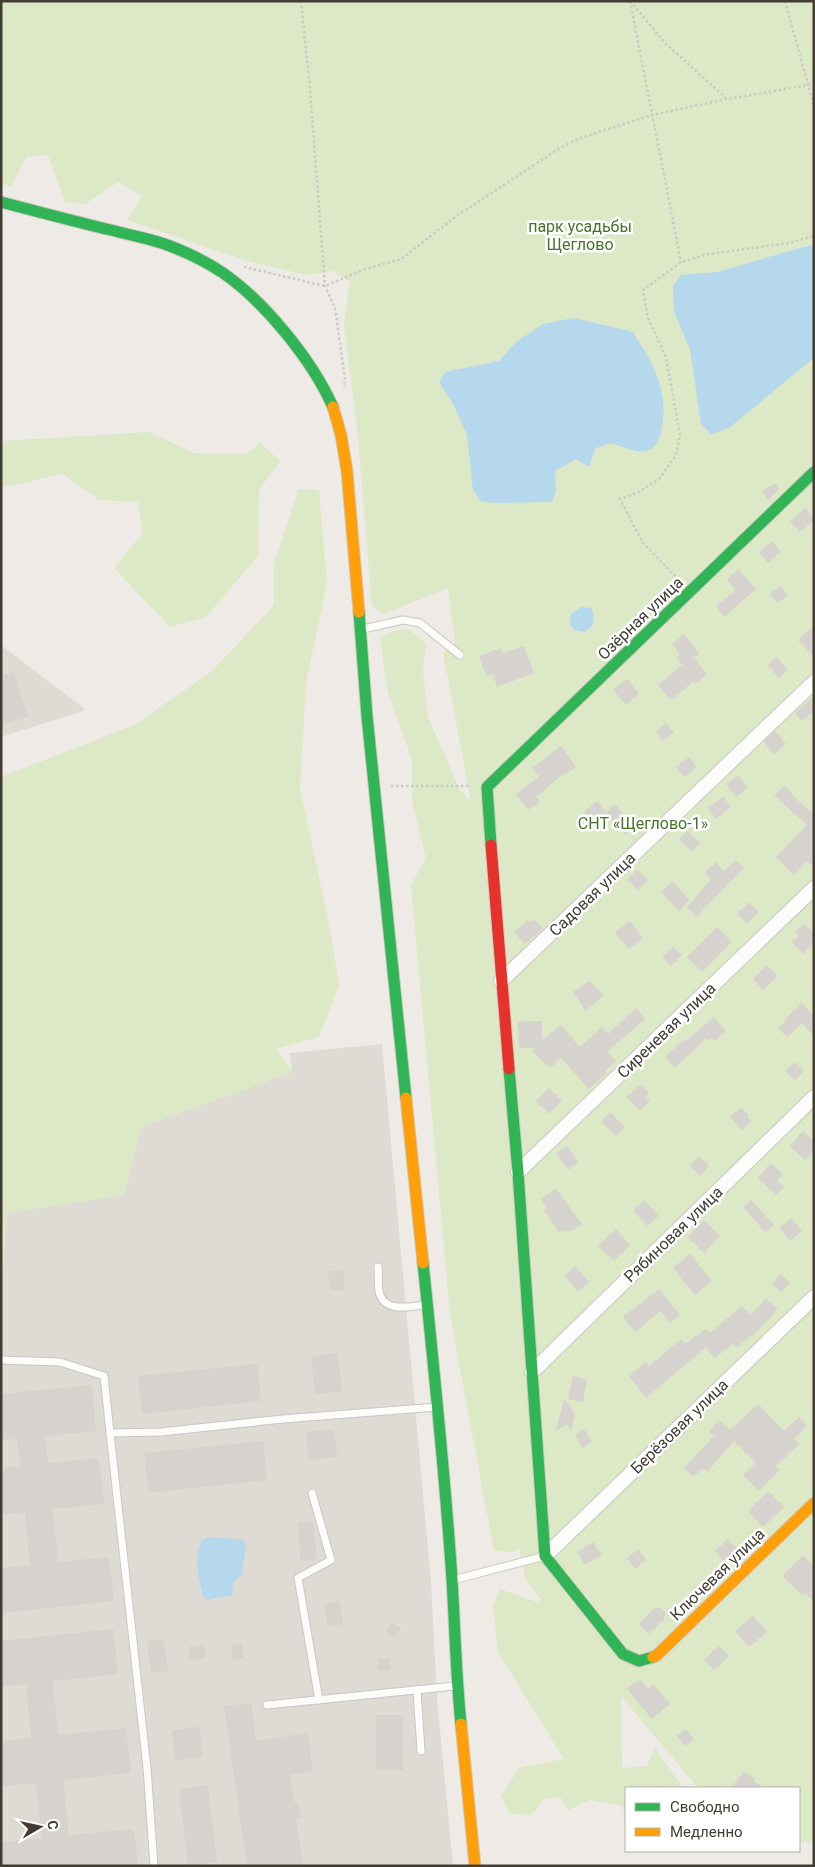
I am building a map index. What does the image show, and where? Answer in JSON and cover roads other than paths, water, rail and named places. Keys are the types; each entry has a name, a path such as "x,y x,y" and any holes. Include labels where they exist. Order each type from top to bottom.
{"main road":[{"path":"1,202 168,245 223,273 245,290 288,336 312,369 335,411 347,471 374,786 438,1406 452,1580 457,1686 475,1866"},
{"name":"Озёрная улица","path":"501,982 487,786 814,472"},
{"path":"501,982 518,1172 545,1556"},
{"name":"Ключевая улица","path":"545,1556 623,1654 639,1661 656,1656 814,1503"}],"street":[{"name":"Садовая улица","path":"501,982 814,682"},
{"name":"Сиреневая улица","path":"518,1172 814,888"},
{"name":"Рябиновая улица","path":"532,1372 814,1097"},
{"name":"Берёзовая улица","path":"545,1556 814,1297"}],"lane":[{"path":"361,629 403,620 420,624 460,655"},
{"path":"378,1267 380,1295 385,1303 394,1307 428,1305"},
{"path":"1,1360 60,1362 104,1376 147,1768 154,1866"},
{"path":"110,1433 161,1432 438,1406"},
{"path":"312,1493 331,1560 298,1578 319,1700"},
{"path":"452,1580 545,1556"},
{"path":"267,1705 457,1686"},
{"path":"417,1690 421,1752"}],"water":[{"path":"814,244 814,358 729,428 711,434 701,424 690,349 674,312 673,286 681,275 717,272"},
{"path":"574,318 633,332 648,356 662,391 663,418 658,440 651,449 643,451 634,451 611,444 605,445 596,448 589,467 576,459 555,471 556,492 552,502 492,503 480,501 473,490 467,435 454,406 439,382 445,372 499,361 516,342 543,324"},
{"path":"581,607 591,608 594,615 593,625 585,632 574,630 570,624 571,614"},
{"path":"208,1537 243,1539 246,1545 242,1575 234,1582 232,1595 208,1600 203,1597 197,1561 202,1540"}],"park label":[{"name":"парк усадьбы Щеглово","path":"580,235"},
{"name":"СНТ «Щеглово-1»","path":"643,823"}]}
